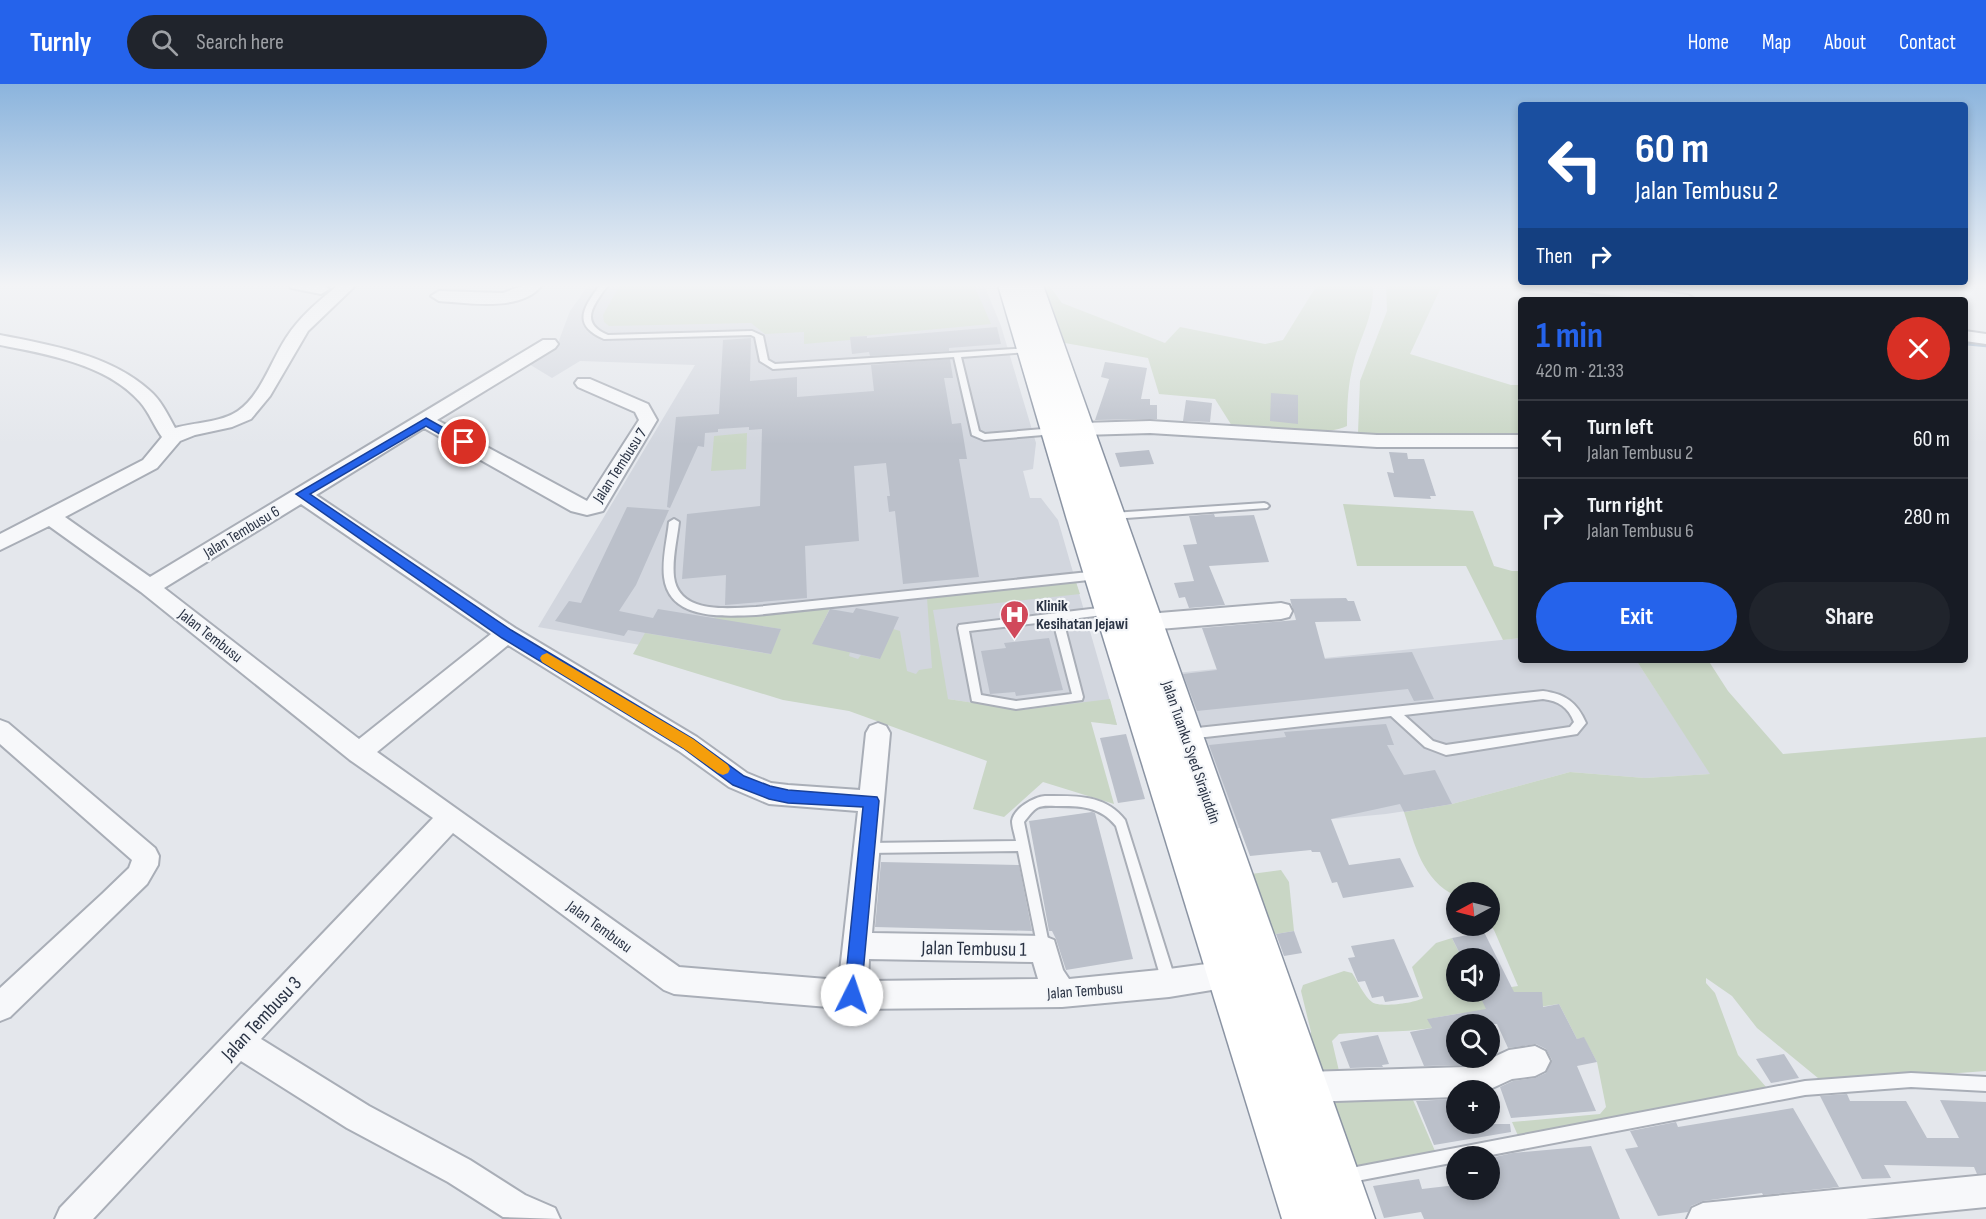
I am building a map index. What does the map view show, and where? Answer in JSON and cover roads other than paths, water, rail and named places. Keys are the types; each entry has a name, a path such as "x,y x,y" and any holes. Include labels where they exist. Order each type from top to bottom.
{"highway":[{"name":"Jalan Tuanku Syed Sirajuddin","path":"1025,338 1029,350 1112,516 1186,734 1248,972 1306,1219"},
{"name":"Jalan Tuanku Syed Sirajuddin","path":"1045,338 1068,430 1098,575 1109,610 1248,972 1306,1087 1351,1219"}],"street":[{"path":"0,543 160,458 171,437 191,429 218,425 236,419 252,408 296,338"},
{"path":"0,340 71,358 113,372 145,396 171,437"},
{"name":"Jalan Tembusu 6","path":"149,587 426,421 549,344"},
{"name":"Jalan Tembusu 7","path":"426,421 578,506 587,508 596,506 648,420 642,408 584,383"},
{"path":"1068,430 1150,427 1377,441 1518,441"},
{"path":"302,494 507,634 688,744 738,780 769,793 788,796 872,801"},
{"name":"Jalan Tembusu","path":"49,516 149,587 359,753 451,817 674,980 852,995 1062,993 1169,983 1248,972"},
{"path":"1147,622 1281,610"},
{"path":"359,753 507,634"},
{"path":"0,730 146,856 145,865 138,876 112,903 0,1007"},
{"path":"852,995 878,733"},
{"name":"Jalan Tembusu 3","path":"71,1219 451,817"},
{"name":"Jalan Tembusu 1","path":"856,946 1044,949 1050,975 1062,993"},
{"path":"238,1042 358,1117 459,1172 514,1206 544,1219"},
{"path":"1306,1087 1465,1082 1487,1076 1509,1065 1535,1061"},
{"path":"1703,1219 1986,1191"}],"lane":[{"path":"759,338 764,361 773,367 1029,350"},
{"path":"957,355 975,434 984,437 1068,430"},
{"path":"1112,516 1264,506"},
{"path":"674,522 669,580 674,594 687,606 718,612 756,611 1098,575"},
{"path":"1057,617 1078,697 1016,705 976,698 963,628 1109,610"},
{"path":"1186,734 1393,711 1543,695 1560,697 1575,709 1580,723 1573,731 1446,750 1429,744 1393,711"},
{"path":"1044,949 1018,821 1029,808 1039,802 1080,799 1116,816 1121,824 1169,983"},
{"path":"867,848 1023,846"},
{"path":"1337,1178 1806,1088 1911,1080 1986,1084"}],"waterway":[{"path":"1968,343 1986,345"}],"place":[{"name":"Klinik Kesihatan Jejawi","path":"1015,640"}]}
